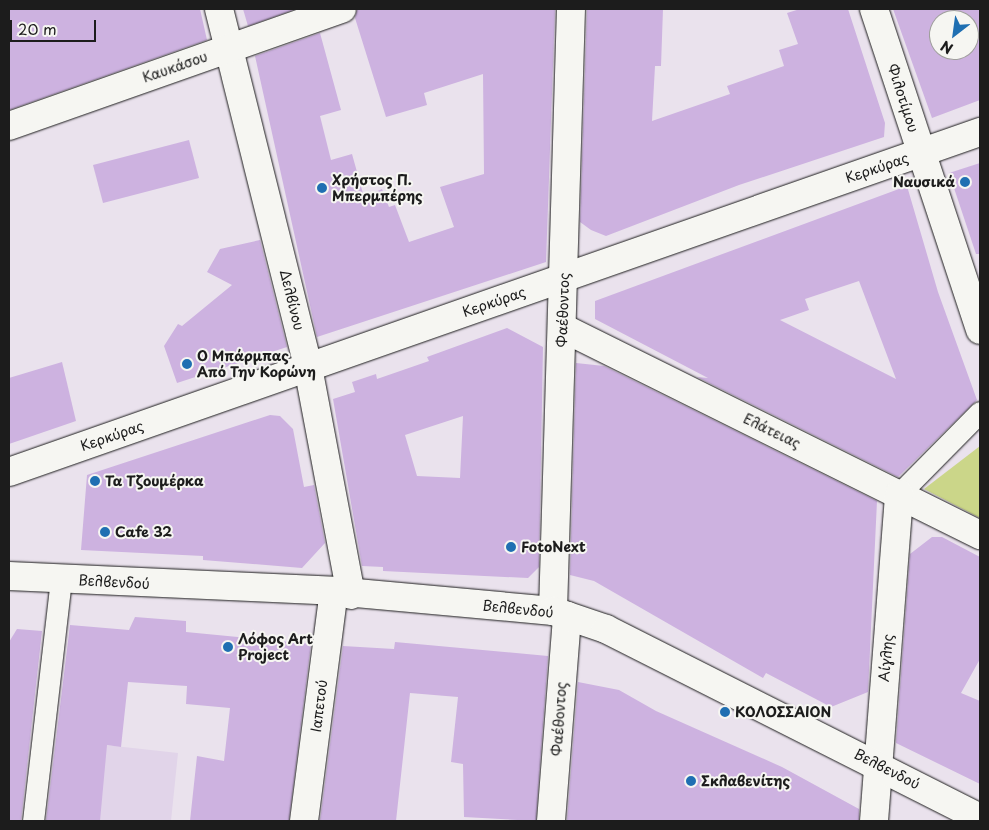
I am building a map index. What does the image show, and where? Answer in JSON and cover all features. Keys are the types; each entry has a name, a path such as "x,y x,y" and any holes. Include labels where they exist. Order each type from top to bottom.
{"street":[{"name":"Δελβίνου","path":"219,9 308,367 343,593"},
{"name":"Καυκάσου","path":"9,126 342,9"},
{"name":"Φαέθοντος","path":"551,821 560,614 563,328 571,9"},
{"name":"Φιλοτίμου","path":"874,9 980,330"},
{"name":"Κερκύρας","path":"9,472 980,132"},
{"name":"Ελάτειας","path":"563,328 980,535"},
{"path":"899,494 980,412"},
{"name":"Αίγλης","path":"874,821 899,494"},
{"name":"Βελβενδού","path":"9,576 343,593 560,614 606,629 878,763 980,818"},
{"path":"33,821 61,579"},
{"name":"Ιαπετού","path":"304,821 343,593"}],"shaded area":[{"path":"60,740 178,753 171,821 52,821"}],"green space":[{"path":"980,446 980,518 924,489"}],"building":[{"path":"9,9 200,9 207,40 9,110"},
{"path":"243,9 296,9 248,26"},
{"path":"357,9 555,9 546,262 317,337 255,56 320,33 341,110 320,116 331,160 352,154 364,197 382,189 389,207 395,205 409,242 454,227 440,187 484,174 483,74 424,93 427,105 386,117 355,18"},
{"path":"587,9 663,9 661,66 655,66 652,121 730,94 727,86 784,66 779,50 798,44 787,13 800,9 848,9 885,123 884,137 739,185 606,236 591,230 580,222"},
{"path":"893,9 980,9 980,100 932,118"},
{"path":"189,140 199,178 103,203 93,165"},
{"path":"980,163 980,254 976,254 949,173"},
{"path":"907,186 938,292 977,400 898,477 697,377 708,378 595,319 595,301","holes":["859,281 896,379 780,320 809,310 805,299"]},
{"path":"260,240 287,347 177,383 164,346 178,324 182,326 232,285 207,272 220,249"},
{"path":"507,328 543,347 539,567 528,578 383,571 383,567 362,566 333,399 355,392 352,382 376,374 377,379 429,361 427,357","holes":["463,416 460,478 417,476 405,435"]},
{"path":"62,362 76,421 9,444 9,378"},
{"path":"576,363 604,366 877,501 868,692 831,707 766,673 763,678 594,581 570,575"},
{"path":"270,415 280,416 293,429 304,487 314,485 325,543 302,568 203,560 203,556 81,550 87,475"},
{"path":"932,537 942,537 980,557 980,659 961,693 980,701 980,784 896,743 910,554"},
{"path":"135,617 186,621 186,632 311,644 289,821 190,821 197,756 224,761 230,708 186,704 187,686 128,682 121,747 107,745 100,821 46,821 70,625 129,630"},
{"path":"17,629 42,631 21,821 9,821 9,642"},
{"path":"395,642 548,656 536,821 464,817 463,764 451,762 458,697 410,693 396,821 320,821 343,646 394,649"},
{"path":"578,682 619,690 656,711 782,767 859,809 859,821 567,821"}],"place":[{"name":"Ναυσικά","path":"965,182"},
{"name":"Χρήστος Π. Μπερμπέρης","path":"322,188"},
{"name":"Ο Μπάρμπας Από Την Κορώνη","path":"187,364"},
{"name":"Τα Τζουμέρκα","path":"95,481"},
{"name":"Cafe 32","path":"105,532"},
{"name":"FotoNext","path":"511,547"},
{"name":"Λόφος Art Project","path":"228,647"},
{"name":"ΚΟΛΟΣΣΑΙΟΝ","path":"725,712"},
{"name":"Σκλαβενίτης","path":"691,781"}]}
